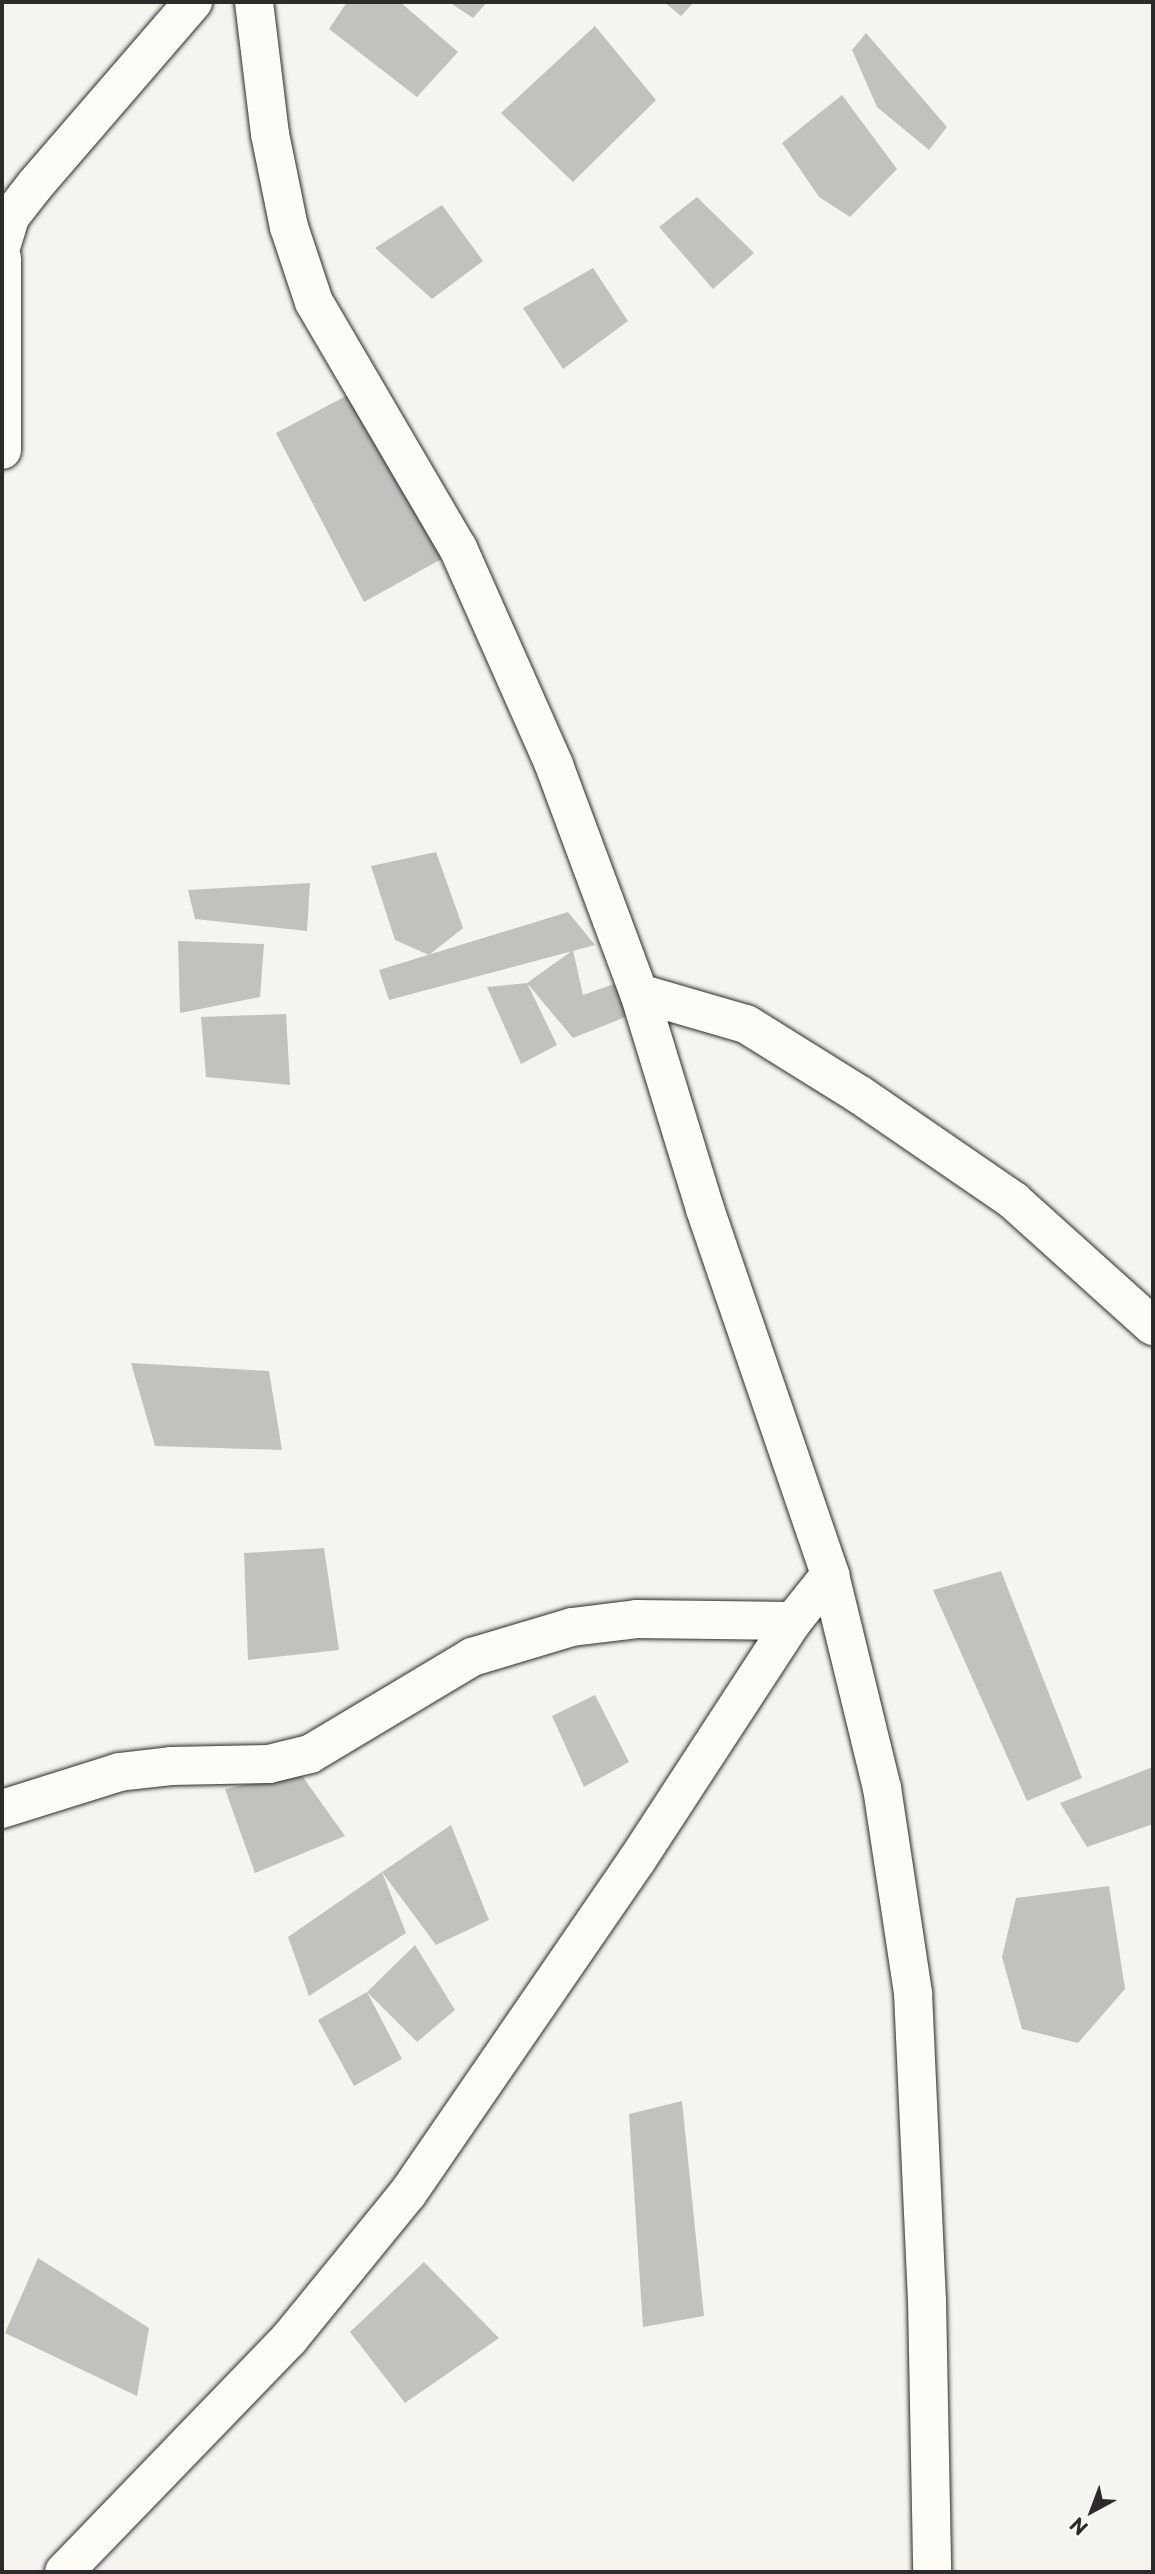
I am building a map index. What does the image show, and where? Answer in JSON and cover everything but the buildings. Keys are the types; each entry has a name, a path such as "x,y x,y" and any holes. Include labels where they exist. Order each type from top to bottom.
{"street":[{"path":"2,244 10,217 35,185 193,2"},
{"path":"254,2 270,134 289,227 314,302 458,548 554,765 639,993 705,1209 830,1575 882,1788 913,1993 927,2300 932,2572"},
{"path":"2,258 2,450"},
{"path":"639,993 746,1024 860,1095 1014,1201 1153,1326"},
{"path":"64,2572 289,2339 408,2193 637,1860 793,1621 830,1575"},
{"path":"2,1809 119,1772 171,1766 269,1764 310,1754 472,1657 572,1627 637,1619 793,1621"}]}
